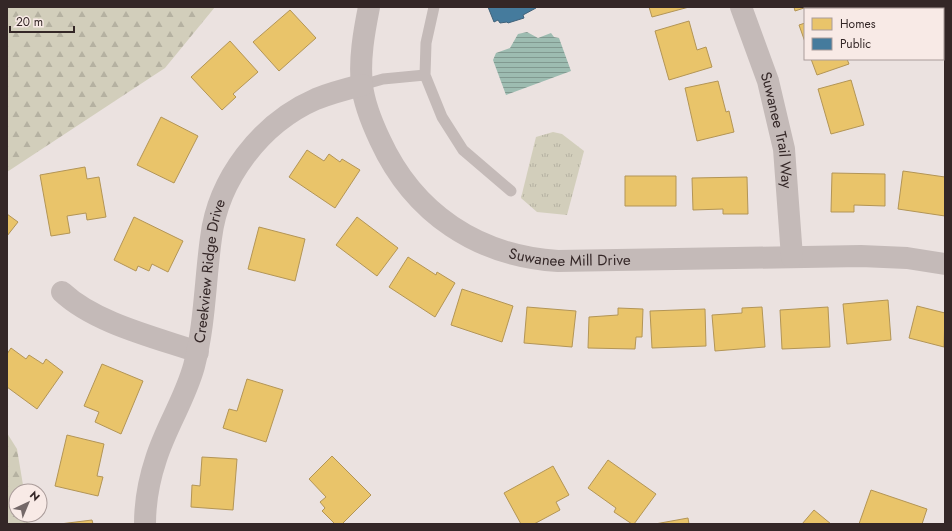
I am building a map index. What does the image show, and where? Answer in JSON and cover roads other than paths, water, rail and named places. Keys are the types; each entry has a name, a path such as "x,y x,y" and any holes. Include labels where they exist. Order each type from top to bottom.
{"street":[{"name":"Suwanee Mill Drive","path":"369,7 362,52 362,86 366,103 386,154 417,198 448,224 464,235 484,244 520,256 558,261 883,257 922,260 945,264"},
{"name":"Suwanee Trail Way","path":"741,7 768,81 784,149 792,257"},
{"name":"Creekview Ridge Drive","path":"145,524 148,491 157,458 184,394 198,352 205,308 211,237 215,214 231,175 257,142 285,118 315,100 336,92 362,86"},
{"path":"62,292 74,303 98,316 198,352"}],"lane":[{"path":"434,7 426,43 425,75 442,117 463,150 511,191"},
{"path":"362,86 383,79 425,75"}]}
